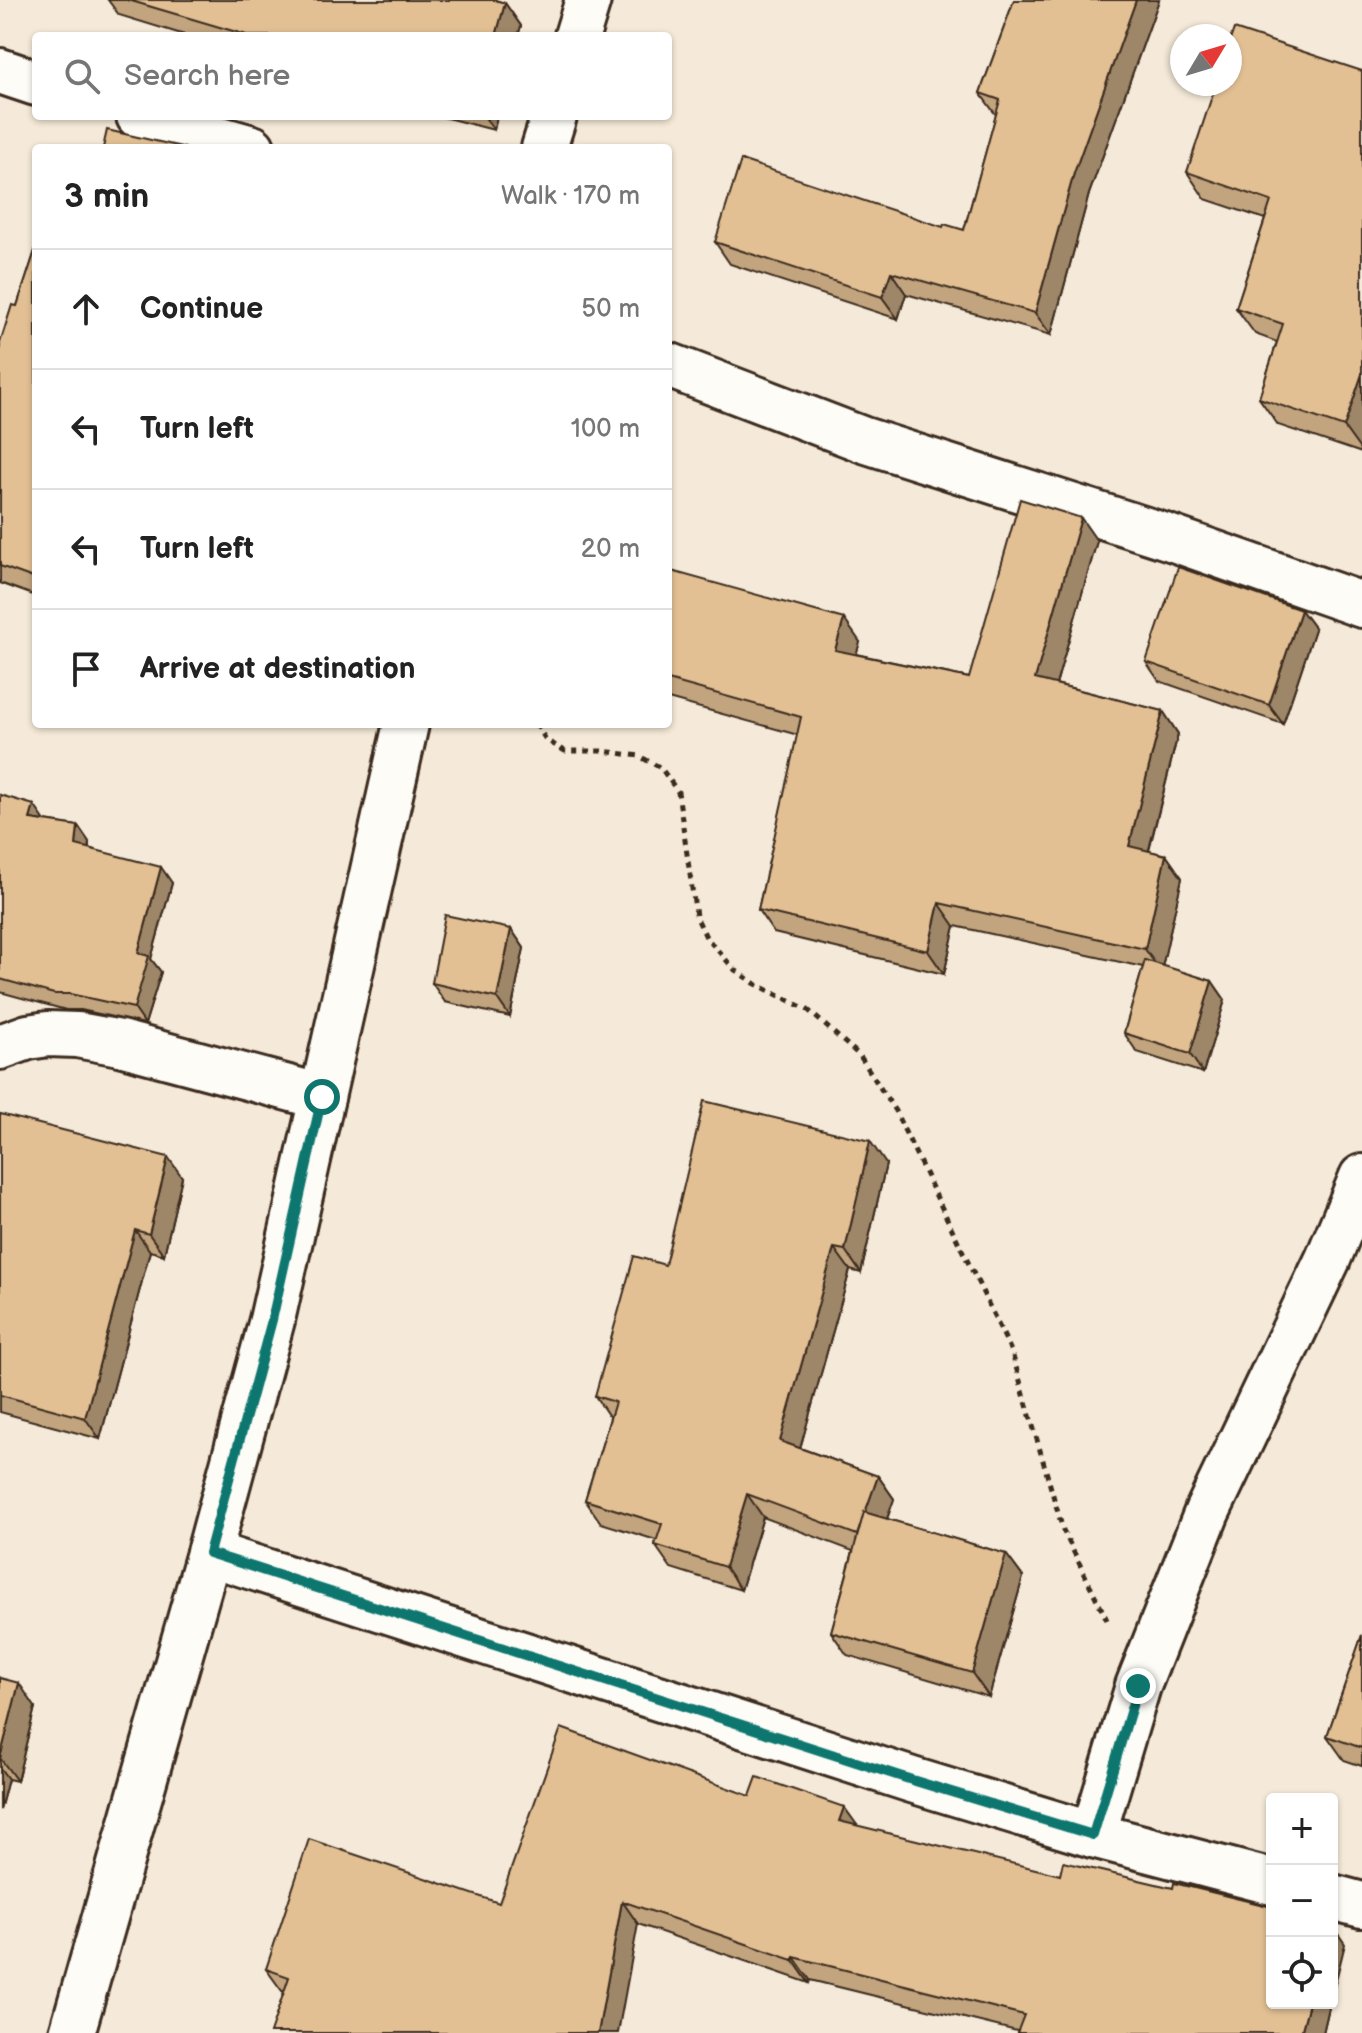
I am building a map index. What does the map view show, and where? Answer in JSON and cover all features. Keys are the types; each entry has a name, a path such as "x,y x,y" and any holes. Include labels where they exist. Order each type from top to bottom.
{"street":[{"path":"578,32 588,0"},
{"path":"0,71 32,82"},
{"path":"153,120 238,144"},
{"path":"545,144 553,120"},
{"path":"672,367 864,440 1168,537 1362,605"},
{"path":"72,2033 272,1320 405,728"},
{"path":"0,1047 48,1034 77,1035 120,1043 322,1097"},
{"path":"1093,1835 1138,1686 1207,1512 1328,1259 1362,1177"},
{"path":"209,1553 912,1780 1093,1835 1266,1880"},
{"path":"1338,1899 1362,1905"}],"path":[{"path":"538,728 546,740 565,751 603,751 639,756 661,768 678,792 696,916 706,937 735,970 808,1010 860,1056 895,1111 1012,1353 1063,1530 1138,1686"}],"building":[{"path":"128,0 495,0 505,3 497,32 236,32"},
{"path":"1014,0 1136,0 1074,173 1035,313 891,272 882,297 715,242 741,160 943,227 944,224 964,230 1000,100 980,93"},
{"path":"1242,32 1362,71 1362,374 1344,427 1259,398 1283,324 1236,308 1271,201 1187,172 1212,96 1242,96"},
{"path":"107,130 168,144 104,144"},
{"path":"32,260 32,578 0,566 0,343 12,305 17,306"},
{"path":"1020,499 1081,518 1035,679 1163,711 1129,846 1166,855 1145,949 939,903 928,951 758,910 801,717 672,681 672,571 844,619 835,650 969,678"},
{"path":"1178,567 1301,610 1269,705 1146,662"},
{"path":"0,795 34,805 30,819 78,826 76,845 161,867 138,953 149,956 134,1008 70,994 54,994 0,979"},
{"path":"445,915 511,929 497,998 432,983"},
{"path":"1145,960 1212,981 1190,1054 1124,1033"},
{"path":"704,1101 870,1141 845,1250 834,1248 780,1441 878,1476 857,1535 747,1494 725,1567 655,1545 662,1524 585,1500 615,1402 595,1396 634,1256 665,1265"},
{"path":"0,1114 168,1157 149,1234 135,1230 85,1418 0,1395"},
{"path":"864,1512 1006,1554 972,1673 831,1632"},
{"path":"1362,1635 1362,1748 1327,1736"},
{"path":"0,1678 19,1683 0,1758"},
{"path":"561,1728 750,1796 757,1777 844,1807 839,1821 1060,1875 1063,1862 1173,1888 1174,1883 1266,1906 1266,2009 1307,2009 1301,2033 1017,2033 1024,2015 794,1957 793,1960 622,1901 598,2033 270,2033 289,1977 266,1969 309,1839 499,1903"}],"route":[{"path":"322,1097 272,1320 209,1553 912,1780 1093,1835 1138,1686"}]}
